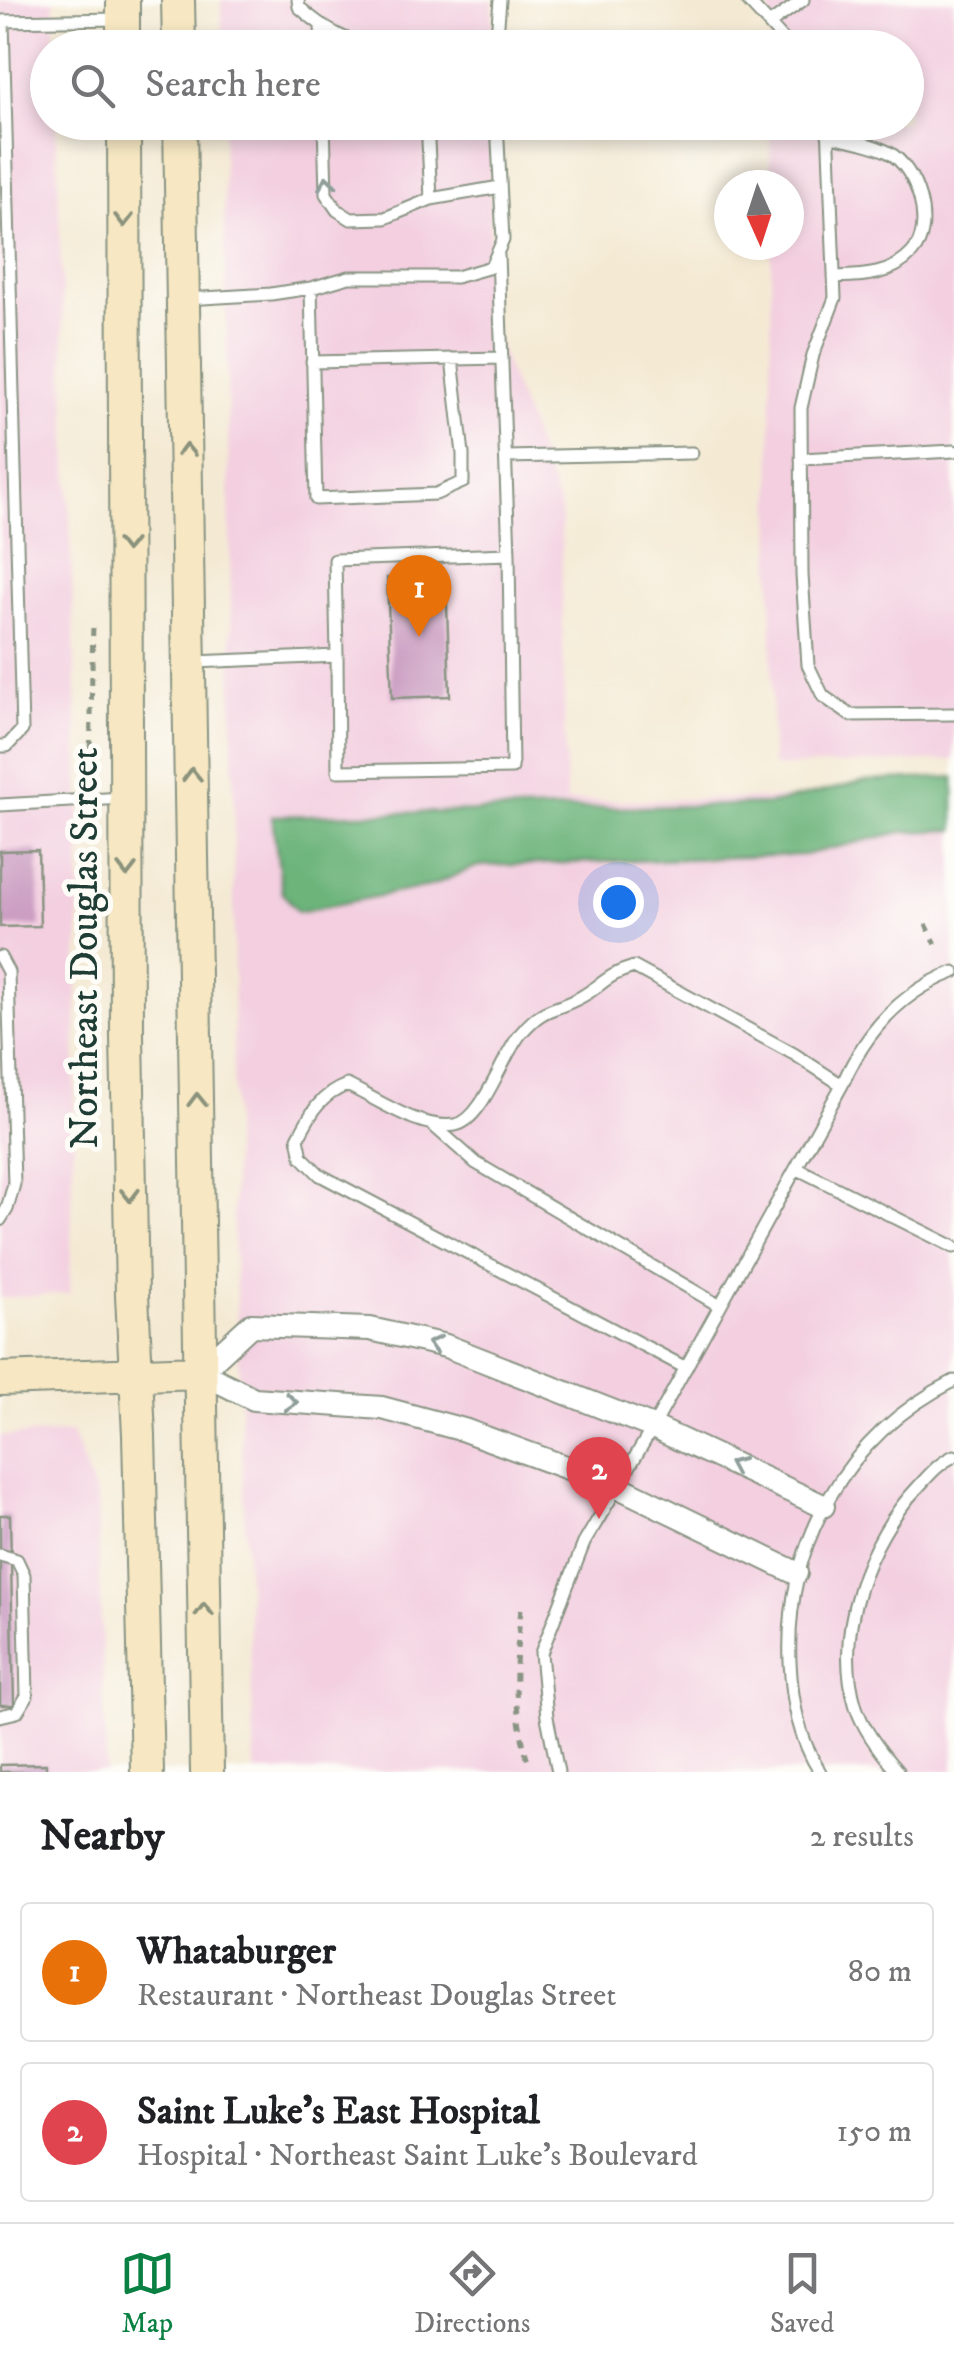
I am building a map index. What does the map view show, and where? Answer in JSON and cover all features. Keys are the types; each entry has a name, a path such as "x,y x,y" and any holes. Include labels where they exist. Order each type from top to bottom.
{"main road":[{"path":"178,0 179,30"},
{"name":"Northeast Douglas Street","path":"124,140 128,1076 147,1772"},
{"path":"180,140 208,1772"},
{"path":"0,1379 200,1372"}],"street":[{"path":"796,1573 617,1486 464,1430 382,1408 254,1399 200,1372 252,1325 370,1329 446,1346 653,1428 824,1506"}],"lane":[{"path":"298,0 299,7 326,30"},
{"path":"497,30 500,0"},
{"path":"748,0 774,30"},
{"path":"769,24 803,0"},
{"path":"0,746 6,746 22,730 1,21 123,22"},
{"path":"324,140 326,194 337,210 351,218 385,218 431,199 500,187"},
{"path":"428,140 431,199"},
{"path":"183,299 311,288 349,278 456,276 491,267 503,240 498,140"},
{"path":"828,140 835,298 813,355 801,408 802,575 808,665 824,696 850,715 954,714"},
{"path":"834,277 883,273 914,252 924,216 916,183 890,152 858,140"},
{"path":"498,255 509,554 512,768 338,772 336,560 509,554"},
{"path":"311,288 316,499 436,494 463,482 452,359"},
{"path":"312,362 502,358"},
{"path":"801,458 954,452"},
{"path":"506,457 692,453"},
{"path":"190,662 337,656"},
{"path":"0,806 127,798"},
{"path":"0,957 8,972 6,1094 14,1184 0,1220"},
{"path":"434,1126 461,1124 475,1112 519,1035 543,1011 574,1001 611,974 634,967 794,1054 842,1085"},
{"path":"558,1772 547,1718 542,1653 584,1543 653,1428 856,1053 910,994 929,981 954,972"},
{"path":"686,1368 320,1175 302,1157 298,1138 312,1112 328,1092 347,1086 434,1126 476,1164 720,1306"},
{"path":"796,1168 954,1247"},
{"path":"820,1772 803,1738 790,1674 789,1638 796,1573 824,1506 854,1460 923,1397 954,1381"},
{"path":"894,1770 856,1710 848,1654 861,1582 897,1509 942,1462 954,1456"},
{"path":"0,1555 17,1560 24,1575 27,1696 17,1712 0,1716"}],"path":[{"path":"926,924 936,944"},
{"path":"521,1609 514,1670 516,1718 528,1766"}],"shaded area":[{"path":"0,0 54,0 54,30 30,30 30,140 57,140 81,832 70,1293 0,1298"},
{"path":"221,0 493,0 493,30 222,30"},
{"path":"770,0 954,0 954,760 772,767 771,260 804,260 804,170 770,170 770,140 924,140 924,30 770,30"},
{"path":"223,140 491,140 489,319 561,510 566,801 954,796 954,1772 255,1772 233,1227 234,806"},
{"path":"72,1433 97,1500 106,1772 0,1772 0,1436"}],"green space":[{"path":"954,777 954,830 901,832 804,855 478,866 430,886 298,912 282,892 272,816 771,804 866,781"}],"building":[{"path":"446,575 450,696 392,698 387,578"},
{"path":"38,850 40,926 0,927 0,851"},
{"path":"0,1515 10,1515 14,1705 0,1705"},
{"path":"46,1764 46,1772 0,1772 0,1765"}],"place":[{"name":"Whataburger","path":"419,637"},
{"name":"Saint Luke's East Hospital","path":"599,1519"}]}
